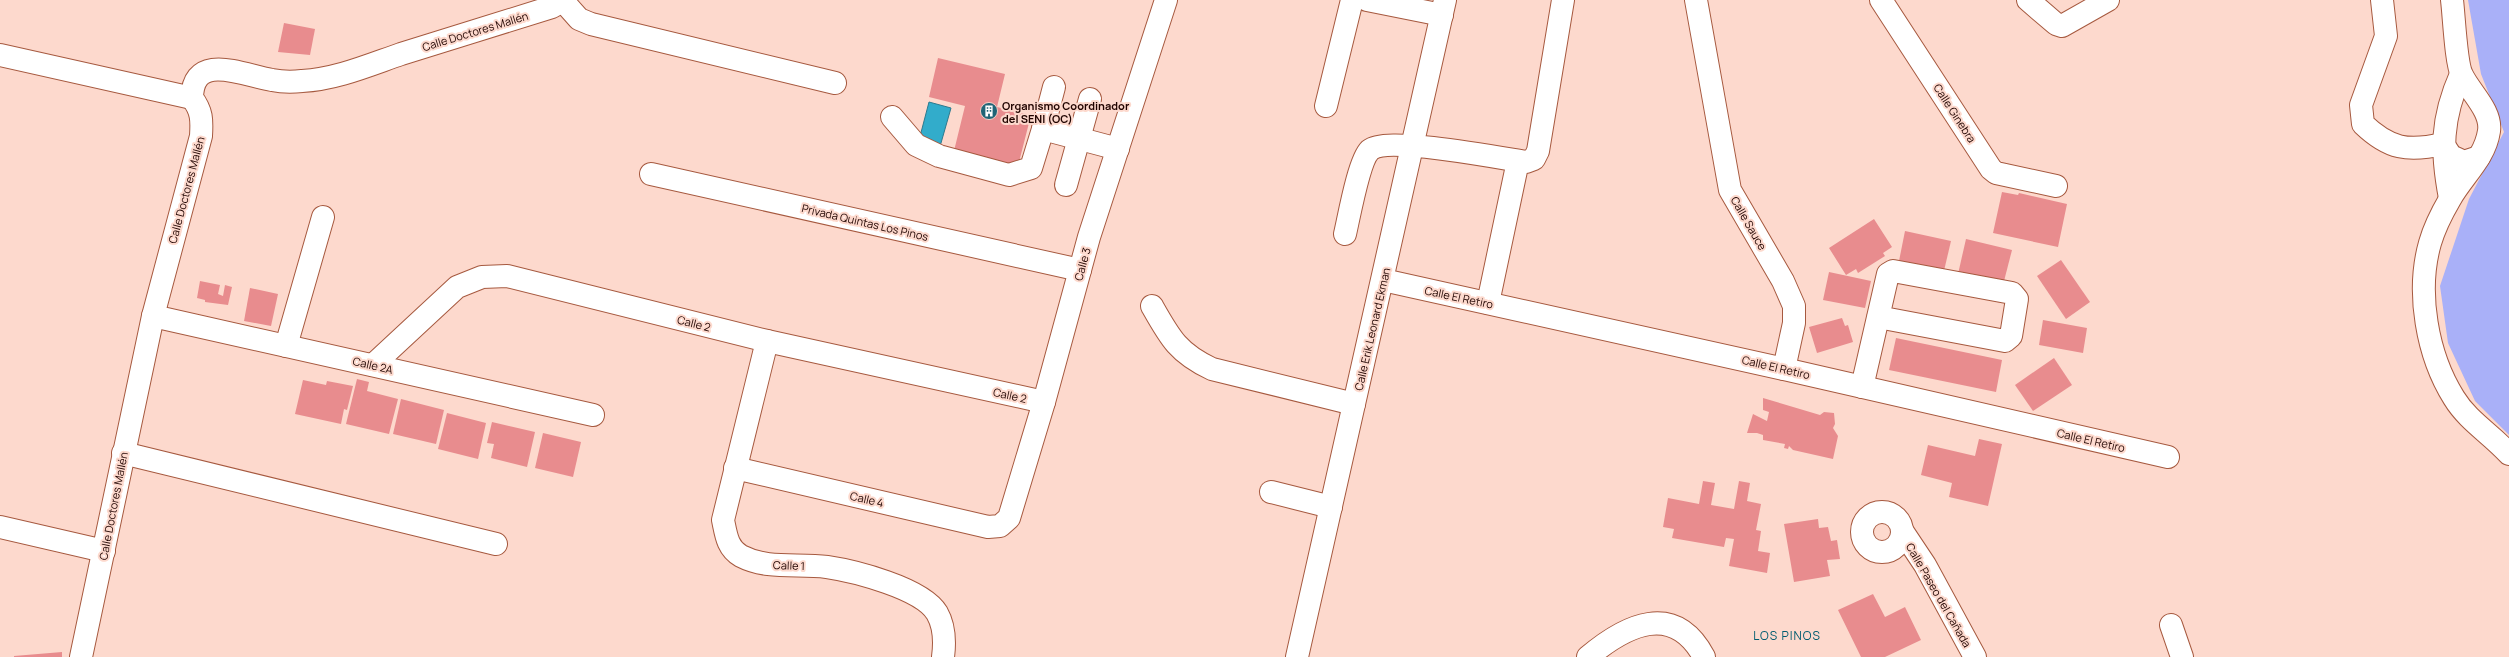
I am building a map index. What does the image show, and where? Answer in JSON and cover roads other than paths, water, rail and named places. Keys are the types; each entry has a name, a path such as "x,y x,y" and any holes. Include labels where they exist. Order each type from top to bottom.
{"street":[{"path":"564,0 580,19 591,24 835,83"},
{"name":"Calle Doctores Mallén","path":"80,657 104,551 152,316 201,136 202,121 200,108 192,98 192,90 197,79 205,71 224,69 272,80 317,80 336,76 535,12 564,0"},
{"name":"Calle 3","path":"1000,526 1009,518 1044,402 1080,270 1166,0"},
{"path":"1326,106 1352,0"},
{"path":"1367,0 1444,7"},
{"path":"1488,303 1526,160 1538,151 1563,0"},
{"name":"Calle Sauce","path":"1696,0 1729,186 1735,200 1792,297 1794,306 1794,323 1784,369"},
{"name":"Calle Ginebra","path":"1881,0 1991,170 1996,173 2056,186"},
{"path":"2028,0 2056,24 2062,26 2108,0"},
{"path":"2382,0 2386,36 2362,105 2363,124 2376,137 2395,147 2423,149 2443,144"},
{"path":"2452,0 2461,74 2481,104 2489,129 2486,146 2450,198 2430,242 2425,277 2425,307 2428,332 2440,370 2454,398 2469,418 2509,454"},
{"name":"Calle Erik Leonard Ekman","path":"1297,657 1444,7"},
{"path":"0,55 192,98"},
{"path":"2450,198 2444,164 2443,144 2447,112 2461,74"},
{"path":"892,117 908,138 923,149 1009,175 1031,168 1054,88"},
{"path":"1066,185 1090,99"},
{"path":"1043,129 1118,149"},
{"path":"2443,144 2451,156 2464,162 2479,157"},
{"path":"1345,234 1361,167 1370,150 1387,145 1413,145 1526,160"},
{"name":"Privada Quintas Los Pinos","path":"650,174 1080,270"},
{"path":"286,346 323,217"},
{"path":"1862,387 1878,317 1888,274 1897,270 2012,293 2018,299 2011,336 2005,341 1878,317"},
{"name":"Calle 2","path":"373,365 457,287 482,276 507,276 767,341 1044,402"},
{"name":"Calle El Retiro","path":"1382,280 1784,369 2168,458"},
{"path":"1152,306 1171,340 1192,360 1212,369 1354,404"},
{"name":"Calle 2A","path":"152,316 594,415"},
{"name":"Calle 1","path":"767,341 723,520 727,543 740,556 771,566 827,567 886,582 912,592 936,612 946,640 943,657"},
{"path":"123,452 496,544"},
{"name":"Calle 4","path":"735,468 988,527 1000,526"},
{"path":"1271,492 1331,507"},
{"path":"0,527 104,551"},
{"name":"Calle Paseo del Cañada","path":"1903,532 1924,565 1975,657"},
{"path":"1588,657 1629,628 1651,622 1668,624 1687,634 1704,657"},
{"path":"2171,625 2182,657"}],"place":[{"name":"Organismo Coordinador del SENI (OC)","path":"989,111"}],"district":[{"name":"LOS PINOS","path":"1787,635"}]}
